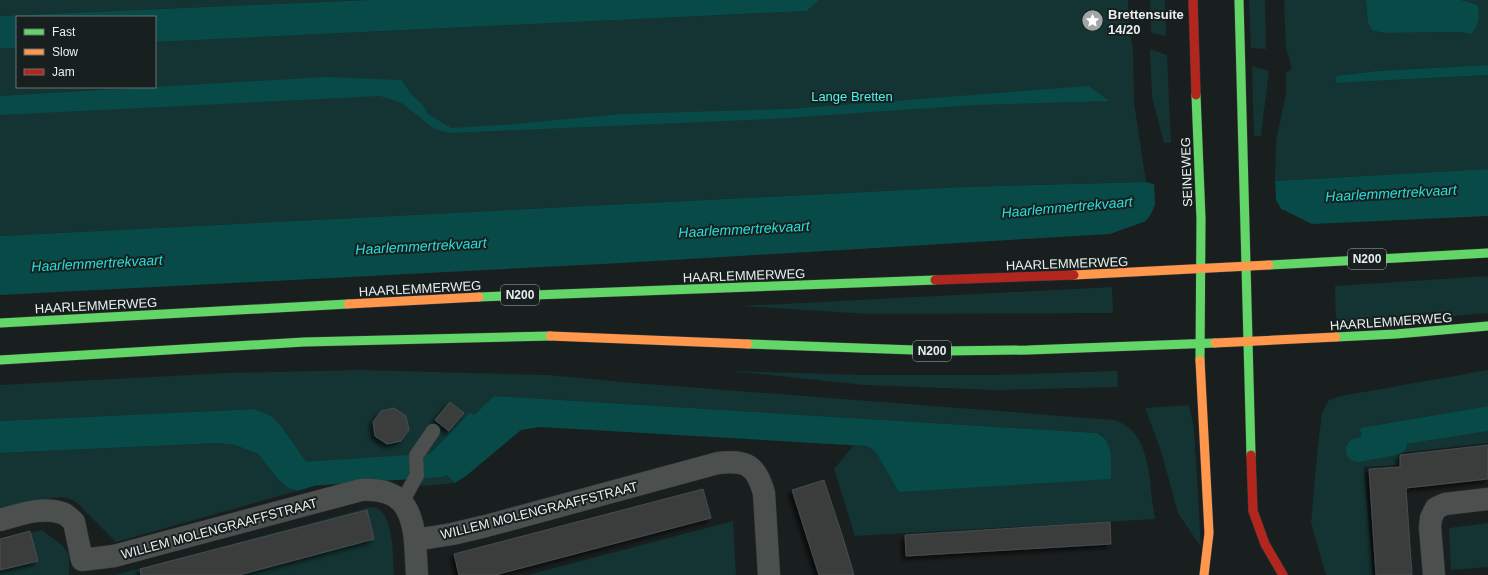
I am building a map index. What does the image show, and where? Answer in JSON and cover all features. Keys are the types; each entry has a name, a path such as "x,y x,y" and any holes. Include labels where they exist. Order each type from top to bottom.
{"main road":[{"name":"SEINEWEG","path":"1193,0 1201,220 1201,390 1209,533 1204,575"},
{"path":"1239,0 1253,511 1265,544 1283,575"},
{"name":"HAARLEMMERWEG","path":"0,323 516,295 1016,278 1200,270 1488,253"},
{"name":"HAARLEMMERWEG","path":"0,360 304,342 546,336 942,351 1035,350 1248,342 1396,334 1488,326"}],"street":[{"name":"WILLEM MOLENGRAAFFSTRAAT","path":"415,540 452,534 486,526 718,463 732,462 744,464 754,469 760,480 764,493 769,575"},
{"name":"WILLEM MOLENGRAAFFSTRAAT","path":"0,520 36,511 48,510 63,513 74,522 82,568 114,556 361,490 375,490 392,494 402,502"},
{"path":"1434,575 1430,527 1431,518 1436,508 1446,504 1488,499"},
{"path":"402,502 410,516 415,540 417,575"}],"lane":[{"path":"402,502 417,475 416,456 432,431"}],"green space":[{"path":"0,0 368,0 0,16"},
{"name":"Lange Bretten","path":"819,0 1128,0 1129,31 1133,48 1134,102 1146,182 962,187 0,236 0,48 16,48 16,88 156,88 156,42 807,11"},
{"path":"1150,0 1165,0 1166,36 1151,33"},
{"path":"1249,0 1265,0 1266,49 1251,48"},
{"path":"1284,0 1366,0 1368,24 1373,31 1387,33 1461,32 1471,34 1479,11 1478,5 1461,0 1488,0 1488,65 1377,71 1335,76 1336,83 1488,75 1488,169 1275,181 1276,140 1286,94 1286,73 1292,69 1286,48"},
{"path":"1150,49 1167,55 1171,143 1164,143 1152,97"},
{"path":"1252,66 1269,71 1261,136 1254,136"},
{"path":"1488,276 1488,313 1336,327 1335,286"},
{"path":"1112,287 1113,313 869,314 741,306"},
{"path":"360,370 549,375 634,383 1114,420 1130,429 1141,443 1150,479 1155,519 855,536 834,469 854,445 867,447 877,454 900,492 1104,436 1097,433 494,396 474,415 470,412 427,458 455,483 423,486 409,479 314,486 316,482 315,474 282,427 254,409 0,421 0,385 227,373"},
{"path":"1488,370 1488,406 1360,428 1363,451 1488,431 1488,443 1398,453 1399,465 1364,467 1373,575 1326,575 1311,523 1322,413 1329,400 1341,396"},
{"path":"731,371 865,375 994,375 1117,371 1118,387 995,390 864,385"},
{"path":"1189,405 1194,428 1201,547 1178,513 1161,451 1145,408"},
{"path":"219,443 235,445 258,454 277,478 288,488 297,491 116,542 77,503 70,499 58,497 52,498 0,512 0,453"},
{"path":"371,507 377,508 383,513 390,528 393,549 394,575 115,575"},
{"path":"733,521 736,575 528,575"},
{"path":"1488,523 1488,567 1451,570 1449,528"},
{"path":"42,530 62,545 69,555 69,575 0,575 0,540"}],"water":[{"path":"368,0 819,0 807,11 156,42 156,16 16,16 16,48 0,48 0,16"},
{"path":"1366,0 1461,0 1478,5 1478,21 1471,34 1461,32 1387,33 1373,31 1368,24"},
{"path":"1488,65 1488,75 1336,83 1335,76 1377,71"},
{"path":"326,77 402,80 410,93 423,105 428,114 451,128 622,114 790,109 1089,86 1109,101 973,105 771,119 448,133 433,128 402,103 380,96 0,115 0,96"},
{"name":"Haarlemmertrekvaart","path":"1488,169 1488,216 1312,224 1284,210 1163,215 1110,234 622,263 0,295 0,236 962,187 1146,182 1153,184 1275,181"},
{"path":"494,396 1097,433 1106,441 1109,447 1111,479 899,492 877,454 872,449 865,446 540,427 521,430 466,476 455,483 427,457 470,412 474,415"},
{"path":"1488,406 1488,431 1363,451 1360,428"},
{"path":"254,409 271,416 282,427 315,474 316,482 314,486 297,491 288,488 277,478 258,454 235,445 219,443 0,453 0,421"}],"pier":[{"path":"1275,179 1276,200 1283,212 1163,217 1142,225 1150,216 1155,205 1154,182"}],"building":[{"path":"450,402 464,413 449,431 435,420"},
{"path":"394,408 406,416 409,430 401,441 387,444 375,436 373,422 381,411"},
{"path":"1488,445 1488,479 1406,488 1412,575 1376,575 1369,469 1400,467 1400,455"},
{"path":"824,480 854,575 819,575 792,490"},
{"path":"703,489 711,518 495,575 459,575 454,554"},
{"path":"367,510 374,539 239,575 141,575 140,569"},
{"path":"1110,522 1111,544 906,556 905,535"},
{"path":"30,531 38,561 0,570 0,539"}],"waterway":[{"path":"1358,450 1395,443"},
{"path":"286,462 302,474 441,465 465,451"}],"traffic: fast":[{"path":"1239,0 1251,455"},
{"path":"1196,95 1201,219 1200,360"},
{"path":"1269,265 1488,253"},
{"path":"479,297 935,280"},
{"path":"0,323 348,304"},
{"path":"1336,337 1396,334 1488,326"},
{"path":"0,360 304,342 550,336"},
{"path":"748,344 942,351 1028,350 1215,343"}],"traffic: slow":[{"path":"1074,275 1269,265"},
{"path":"348,304 479,297"},
{"path":"550,336 748,344"},
{"path":"1215,343 1336,337"},
{"path":"1200,360 1209,533 1204,575"}],"traffic: jam":[{"path":"1193,0 1196,95"},
{"path":"935,280 1074,275"},
{"path":"1251,455 1253,511 1265,544 1283,575"}],"place":[{"name":"Brettensuite 14/20","path":"1092,21"}]}
